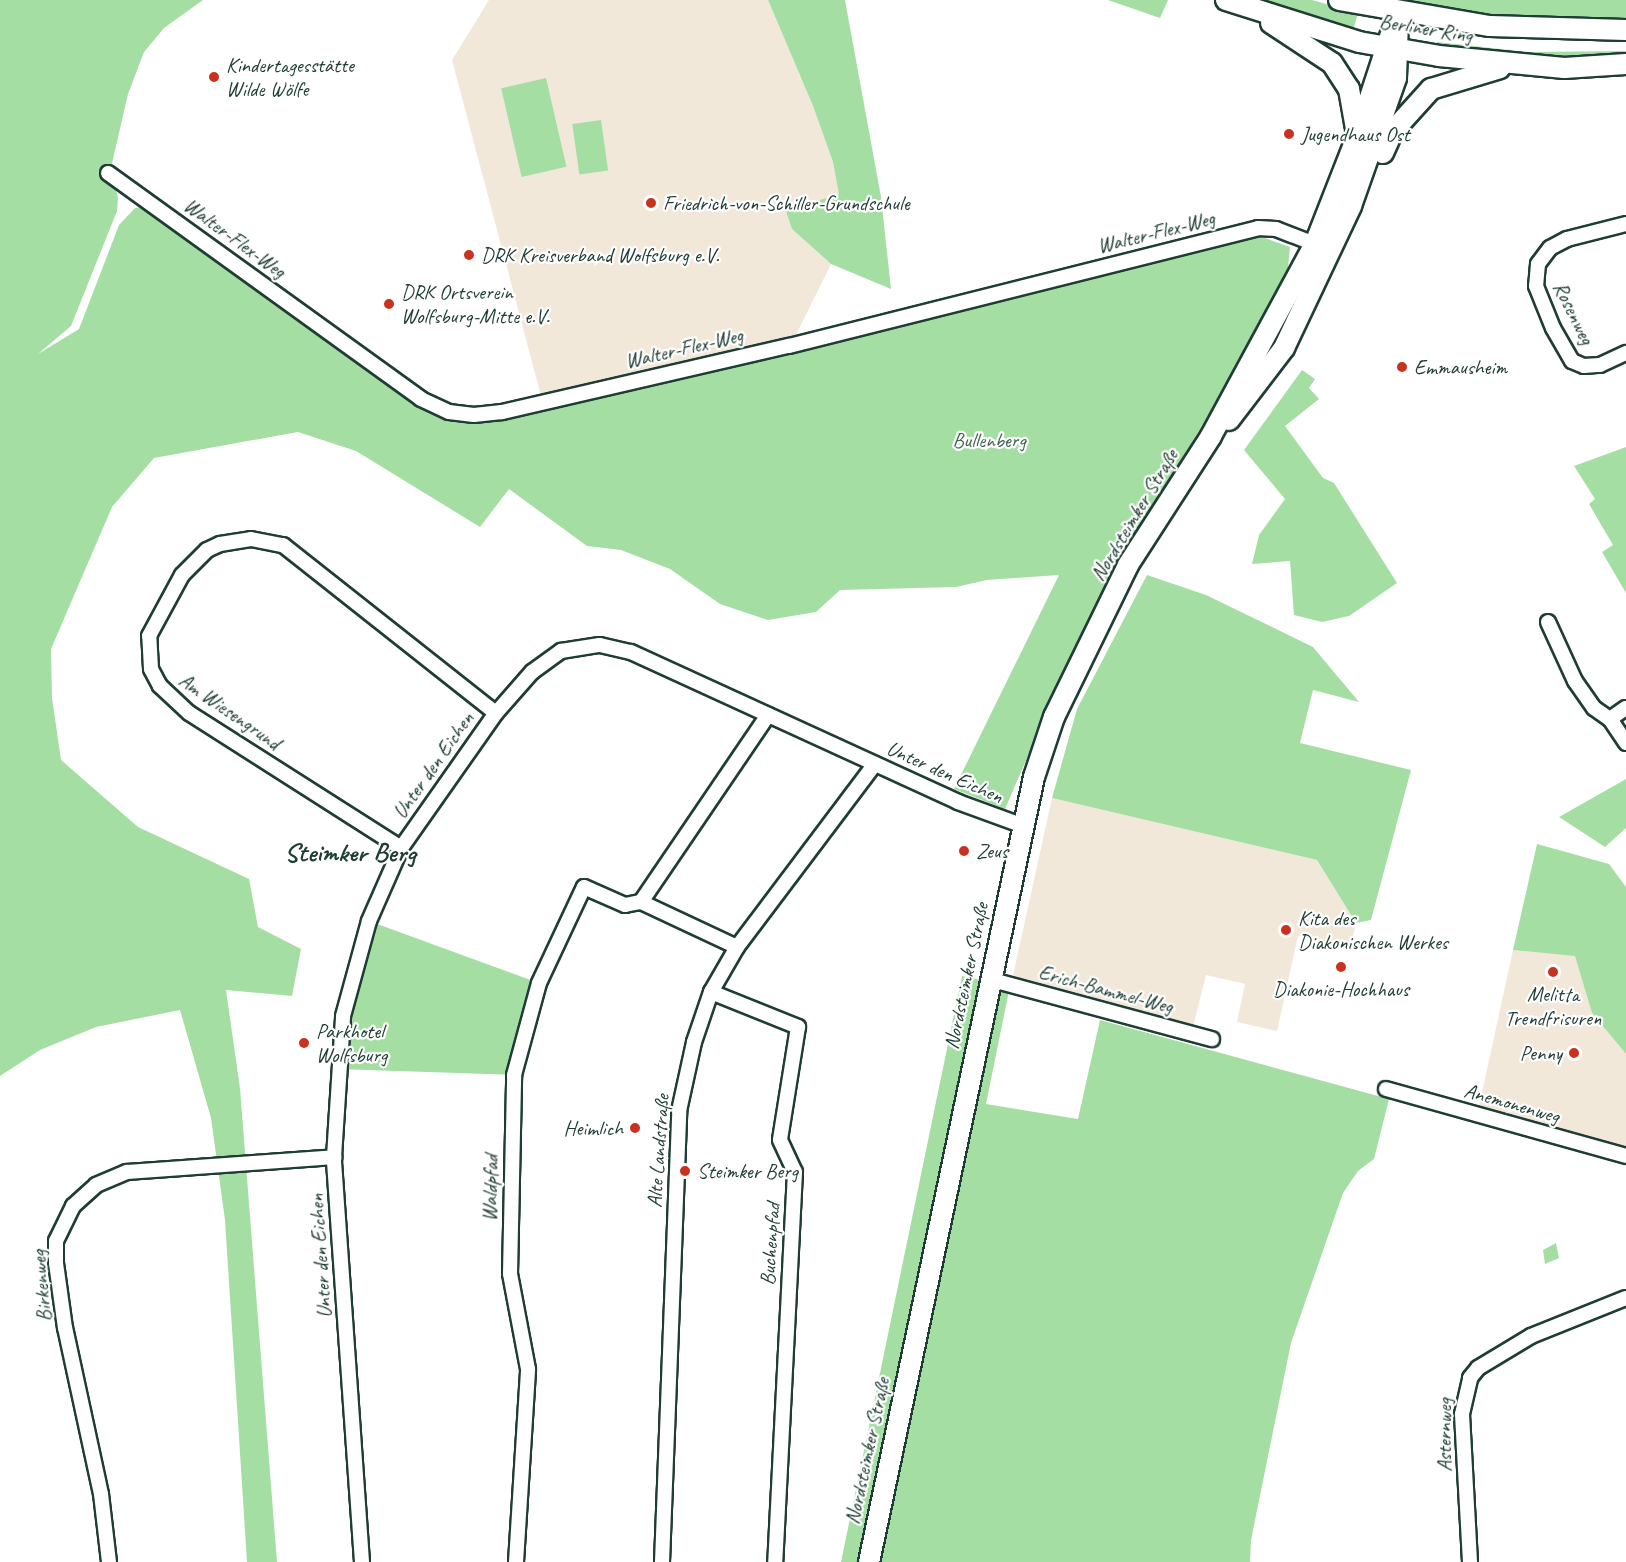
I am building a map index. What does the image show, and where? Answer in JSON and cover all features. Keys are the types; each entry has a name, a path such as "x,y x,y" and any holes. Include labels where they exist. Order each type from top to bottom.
{"street":[{"name":"Berliner Ring","path":"1226,0 1246,8 1392,48 1515,65 1564,68 1626,64"},
{"name":"Berliner Ring","path":"1339,0 1398,12 1490,26 1626,30"},
{"path":"1246,8 1332,63 1348,89 1357,137"},
{"name":"Nordsteimker Straße","path":"869,1562 1021,825 1054,717 1128,565 1211,436 1240,411 1284,348 1323,247 1357,137 1392,48 1398,12"},
{"name":"Nordsteimker Straße","path":"1323,247 1351,206 1394,84 1392,48"},
{"path":"1351,206 1378,167 1393,130 1431,89 1467,76 1515,65"},
{"name":"Walter-Flex-Weg","path":"108,173 421,399 449,412 474,414 502,412 789,346 1258,228 1276,229 1323,247"},
{"name":"Rosenweg","path":"1626,224 1567,239 1550,248 1538,264 1536,286 1553,328 1572,361 1584,366 1600,365 1626,353"},
{"name":"Am Wiesengrund","path":"401,848 189,713 160,686 151,669 150,636 182,575 207,550 220,544 258,539 284,545 496,712"},
{"path":"1548,622 1575,681 1594,708 1610,719 1626,743"},
{"name":"Unter den Eichen","path":"362,1562 334,1157 343,1016 369,921 401,848 496,712 532,672 561,651 600,645 631,652 875,764 1021,825"},
{"path":"1610,719 1626,708"},
{"path":"641,902 768,715"},
{"name":"Alte Landstraße","path":"662,1562 679,1111 694,1041 711,992 737,947 875,764"},
{"name":"Waldpfad","path":"516,1562 528,1369 510,1274 514,1075 519,1043 539,983 584,887 625,905 641,902 737,947"},
{"name":"Erich-Bammel-Weg","path":"989,979 1212,1039"},
{"name":"Buchenpfad","path":"711,992 798,1027 780,1140 795,1172 775,1562"},
{"name":"Anemonenweg","path":"1386,1089 1626,1156"},
{"name":"Birkenweg","path":"109,1562 101,1494 65,1328 56,1263 56,1241 73,1206 96,1185 127,1172 334,1157"},
{"name":"Asternweg","path":"1470,1562 1462,1414 1470,1378 1478,1368 1531,1336 1626,1298"}],"shaded area":[{"name":"Friedrich-von-Schiller-Grundschule","path":"489,0 768,0 813,106 833,162 840,194 792,229 831,264 792,343 541,396 452,60"},
{"path":"1052,798 1317,860 1356,923 1351,946 1298,936 1277,1031 1237,1022 1245,984 1206,975 1192,1031 1012,980"},
{"path":"1513,950 1575,955 1592,1013 1626,1054 1626,1154 1478,1111"}],"green space":[{"name":"Bullenberg","path":"0,0 203,0 164,28 144,52 128,94 111,168 118,198 117,211 71,326 38,354 79,329 119,225 135,208 148,206 418,406 448,419 474,422 504,418 1196,244 1259,236 1290,247 1286,289 1137,532 1078,640 1005,809 954,789 1059,575 987,580 956,587 840,590 816,612 768,620 720,604 670,569 621,550 587,546 509,489 480,527 356,451 298,432 154,458 112,507 51,649 52,698 61,760 138,827 249,879 258,927 301,949 292,996 226,990 240,1088 277,1562 247,1562 225,1220 211,1118 180,1010 96,1027 40,1050 0,1076"},
{"path":"768,0 845,0 881,197 891,289 831,264 792,229 786,211 839,194 833,162 813,106"},
{"path":"1108,0 1168,0 1160,18"},
{"path":"1259,0 1312,0 1358,13 1353,30"},
{"path":"1381,0 1626,0 1626,21 1524,22"},
{"path":"1437,42 1529,52 1626,51 1626,56 1529,57 1437,46"},
{"path":"546,78 566,167 522,177 501,88"},
{"path":"601,120 608,171 579,175 572,124"},
{"path":"1302,370 1315,379 1309,388 1319,399 1285,426 1323,478 1334,483 1397,583 1349,616 1322,622 1294,615 1290,561 1252,564 1259,535 1285,499 1244,450"},
{"path":"1626,447 1626,593 1602,552 1613,545 1589,504 1595,499 1574,466"},
{"path":"1147,575 1206,595 1313,647 1359,702 1313,690 1300,743 1411,770 1371,920 1356,923 1317,860 1052,798 1077,709"},
{"path":"1626,779 1626,828 1605,847 1559,817"},
{"path":"1537,844 1609,864 1626,887 1626,1054 1592,1013 1575,956 1513,950"},
{"path":"369,921 539,983 514,1075 337,1069"},
{"path":"962,976 1010,986 986,1104 1078,1119 1100,1020 1389,1099 1374,1159 1358,1171 1343,1193 1291,1343 1251,1540 1250,1562 841,1562"},
{"path":"1556,1243 1559,1258 1545,1264 1543,1250"}],"place":[{"name":"Kindertagesstätte Wilde Wölfe","path":"214,77"},
{"name":"Jugendhaus Ost","path":"1289,134"},
{"name":"Friedrich-von-Schiller-Grundschule","path":"651,203"},
{"name":"DRK Kreisverband Wolfsburg e.V.","path":"469,255"},
{"name":"DRK Ortsverein Wolfsburg-Mitte e.V.","path":"389,304"},
{"name":"Emmausheim","path":"1402,367"},
{"name":"Zeus","path":"964,851"},
{"name":"Kita des Diakonischen Werkes","path":"1286,930"},
{"name":"Diakonie-Hochhaus","path":"1341,967"},
{"name":"Melitta Trendfrisuren","path":"1553,972"},
{"name":"Parkhotel Wolfsburg","path":"304,1043"},
{"name":"Penny","path":"1574,1053"},
{"name":"Heimlich","path":"635,1128"},
{"name":"Steimker Berg","path":"685,1171"}],"district":[{"name":"Steimker Berg","path":"350,853"}]}
